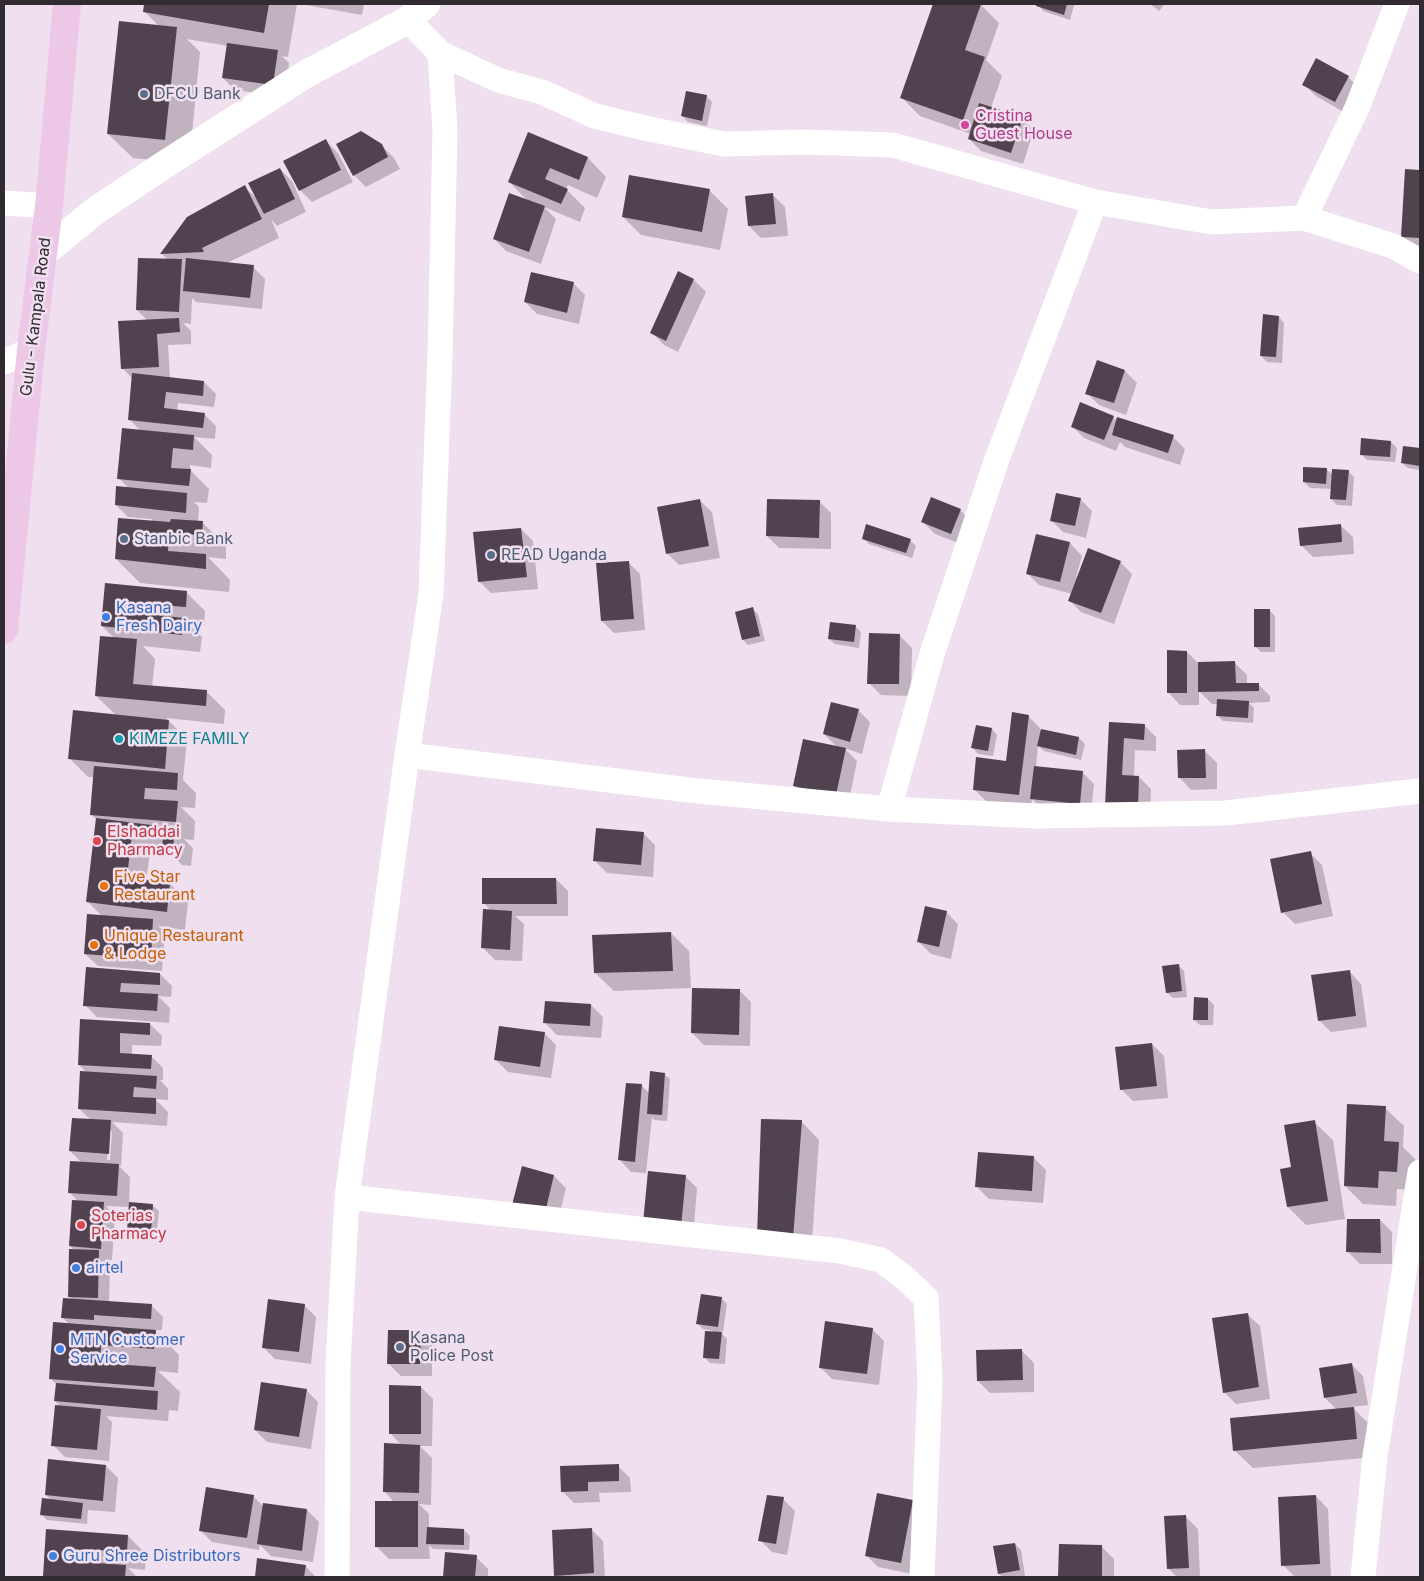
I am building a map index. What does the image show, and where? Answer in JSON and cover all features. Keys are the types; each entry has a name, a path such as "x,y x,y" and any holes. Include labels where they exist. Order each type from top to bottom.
{"main road":[{"name":"Gulu - Kampala Road","path":"4,630 31,350 49,206 68,4"}],"street":[{"path":"1304,218 1357,108 1397,4"},
{"path":"44,253 95,211 164,164 306,74 417,12 440,53 445,130 440,355 431,594 407,755 347,1197 338,1364 337,1577"},
{"path":"440,53 498,80 542,92 595,116 649,129 724,144 804,142 893,145 1095,202 1212,222 1304,218 1393,246 1420,261"},
{"path":"889,809 932,654 997,459 1095,202"},
{"path":"4,203 49,206"},
{"path":"4,362 31,350"},
{"path":"407,755 689,790 889,809 1037,816 1226,813 1420,791"},
{"path":"1363,1577 1375,1456 1420,1172"},
{"path":"347,1197 840,1250 881,1260 905,1278 926,1298 930,1380 922,1577"}],"building":[{"path":"144,4 269,4 264,33 143,12"},
{"path":"933,4 981,4 965,50 985,57 963,120 900,98"},
{"path":"1036,4 1067,4 1064,15 1036,6"},
{"path":"119,21 177,27 165,140 107,134"},
{"path":"227,43 278,50 273,85 222,78"},
{"path":"1316,58 1349,76 1335,102 1302,85"},
{"path":"686,91 707,95 702,121 681,116"},
{"path":"979,103 1023,117 1011,153 968,139"},
{"path":"361,131 382,144 388,157 353,176 336,144"},
{"path":"528,132 588,157 579,180 550,168 545,179 568,189 561,204 508,182"},
{"path":"326,139 341,170 299,191 283,161"},
{"path":"280,168 295,199 264,214 248,183"},
{"path":"1405,169 1420,170 1420,238 1401,237"},
{"path":"629,175 710,189 702,232 622,217"},
{"path":"245,185 262,219 202,248 204,252 160,254 187,217"},
{"path":"509,193 545,206 529,252 493,239"},
{"path":"773,193 776,224 748,226 745,196"},
{"path":"138,258 182,259 179,312 136,310"},
{"path":"186,258 254,265 250,298 183,291"},
{"path":"678,271 694,279 666,341 650,333"},
{"path":"531,272 574,282 567,313 524,302"},
{"path":"1263,314 1279,316 1276,357 1260,356"},
{"path":"179,318 180,332 157,334 159,367 121,369 118,321"},
{"path":"1097,360 1125,370 1114,403 1085,394"},
{"path":"132,373 204,381 203,396 166,392 164,408 205,413 203,428 128,420"},
{"path":"1080,402 1114,416 1104,440 1071,427"},
{"path":"1117,417 1174,435 1168,453 1112,435"},
{"path":"122,428 194,435 193,450 173,448 171,468 191,469 189,486 117,479"},
{"path":"1361,438 1391,441 1390,457 1360,455"},
{"path":"1403,446 1420,448 1420,466 1401,463"},
{"path":"1303,467 1327,468 1326,484 1303,482"},
{"path":"1332,469 1349,470 1346,500 1330,499"},
{"path":"116,486 187,493 186,513 115,505"},
{"path":"1056,493 1081,498 1075,526 1050,521"},
{"path":"931,497 961,509 951,534 921,522"},
{"path":"700,499 709,546 666,554 657,507"},
{"path":"767,499 820,500 819,538 766,536"},
{"path":"118,518 170,522 171,519 203,521 202,535 169,533 168,551 206,554 206,569 115,559"},
{"path":"866,524 911,539 906,553 862,539"},
{"path":"1341,524 1342,542 1300,546 1298,528"},
{"path":"521,528 527,577 478,582 473,532"},
{"path":"1036,534 1070,542 1060,582 1026,574"},
{"path":"1088,548 1121,561 1101,613 1068,601"},
{"path":"629,561 634,619 601,621 596,563"},
{"path":"105,583 187,591 186,607 147,604 146,614 184,618 182,635 101,626"},
{"path":"753,607 760,636 742,640 735,612"},
{"path":"1254,609 1270,609 1270,647 1254,647"},
{"path":"830,622 856,625 854,642 828,639"},
{"path":"869,633 900,634 899,684 867,684"},
{"path":"100,636 137,639 133,684 207,690 206,706 95,696"},
{"path":"1167,650 1187,651 1187,693 1167,693"},
{"path":"1235,661 1236,683 1259,683 1259,691 1198,692 1198,662"},
{"path":"1217,699 1249,701 1248,718 1216,716"},
{"path":"831,702 859,709 850,742 823,734"},
{"name":"KIMEZE FAMILY","path":"73,710 169,720 165,769 68,759"},
{"path":"1012,712 1029,715 1019,795 973,790 976,757 1006,761"},
{"path":"1109,722 1145,724 1144,740 1124,738 1122,775 1139,776 1138,808 1105,806"},
{"path":"976,725 992,728 988,751 971,748"},
{"path":"1041,729 1079,737 1076,755 1037,746"},
{"path":"803,739 846,748 836,795 793,786"},
{"path":"1205,749 1206,778 1178,778 1177,750"},
{"path":"94,766 178,773 177,790 145,788 144,799 178,801 176,822 90,815"},
{"path":"1034,766 1083,771 1080,804 1030,799"},
{"path":"96,818 175,828 173,848 162,847 163,839 132,835 127,877 170,883 167,912 86,902"},
{"path":"596,828 644,832 641,865 593,861"},
{"path":"1311,851 1322,904 1281,913 1270,859"},
{"path":"482,878 556,878 557,904 482,904"},
{"path":"925,906 947,911 939,947 917,942"},
{"path":"483,909 512,911 510,950 481,948"},
{"path":"87,914 153,919 151,959 84,954"},
{"path":"671,932 673,971 594,973 592,935"},
{"path":"1179,964 1182,991 1166,993 1162,966"},
{"path":"86,967 160,973 160,985 121,983 120,992 158,994 157,1011 83,1006"},
{"path":"1350,970 1356,1016 1318,1021 1311,975"},
{"path":"692,988 740,989 739,1035 691,1033"},
{"path":"1194,997 1208,998 1208,1020 1193,1020"},
{"path":"545,1001 591,1004 590,1026 543,1023"},
{"path":"80,1019 150,1023 150,1035 120,1033 120,1053 152,1055 151,1069 78,1065"},
{"path":"499,1026 545,1032 540,1067 494,1060"},
{"path":"1152,1043 1157,1086 1120,1090 1115,1047"},
{"path":"80,1071 157,1076 156,1089 134,1087 133,1097 156,1098 156,1114 78,1109"},
{"path":"650,1071 665,1073 662,1115 647,1114"},
{"path":"626,1083 642,1084 635,1162 618,1160"},
{"path":"1347,1104 1386,1106 1384,1141 1399,1142 1397,1172 1379,1171 1378,1188 1344,1186"},
{"path":"72,1118 111,1120 109,1154 69,1151"},
{"path":"761,1119 802,1120 793,1239 757,1237"},
{"path":"1315,1120 1328,1201 1287,1207 1280,1169 1291,1167 1284,1125"},
{"path":"978,1152 1034,1156 1032,1191 975,1187"},
{"path":"70,1161 119,1164 117,1196 68,1193"},
{"path":"522,1166 554,1175 544,1217 511,1209"},
{"path":"648,1171 686,1175 681,1227 643,1223"},
{"path":"72,1200 104,1202 101,1249 69,1246"},
{"path":"129,1202 153,1204 151,1233 127,1231"},
{"path":"1347,1219 1380,1219 1381,1253 1346,1252"},
{"path":"69,1249 99,1250 98,1298 68,1297"},
{"path":"701,1294 722,1297 718,1327 696,1324"},
{"path":"63,1298 152,1304 151,1319 94,1315 94,1320 61,1318"},
{"path":"268,1299 305,1304 299,1352 262,1348"},
{"path":"1248,1313 1259,1387 1223,1393 1212,1318"},
{"path":"825,1321 873,1328 867,1374 819,1368"},
{"path":"53,1322 156,1330 154,1349 101,1345 100,1363 156,1367 154,1387 49,1379"},
{"path":"388,1330 421,1330 420,1364 387,1364"},
{"path":"705,1331 722,1332 719,1359 703,1358"},
{"path":"1022,1349 1023,1380 977,1381 976,1350"},
{"path":"1352,1363 1357,1393 1324,1398 1319,1368"},
{"path":"261,1382 307,1389 299,1437 254,1430"},
{"path":"56,1383 158,1391 157,1410 54,1401"},
{"path":"389,1385 421,1386 421,1434 389,1434"},
{"path":"55,1405 101,1409 97,1450 51,1446"},
{"path":"1354,1407 1357,1439 1233,1451 1230,1418"},
{"path":"384,1443 420,1445 419,1493 383,1492"},
{"path":"48,1459 106,1465 103,1501 45,1495"},
{"path":"619,1464 619,1481 588,1482 588,1491 561,1492 560,1466"},
{"path":"206,1487 254,1495 247,1538 199,1531"},
{"path":"877,1493 913,1500 901,1563 865,1556"},
{"path":"767,1495 784,1497 776,1544 758,1541"},
{"path":"1316,1495 1320,1564 1281,1566 1278,1497"},
{"path":"42,1498 83,1503 81,1519 40,1515"},
{"path":"375,1501 418,1501 418,1547 375,1547"},
{"path":"263,1503 307,1509 302,1551 257,1544"},
{"path":"1186,1515 1189,1568 1167,1569 1164,1516"},
{"path":"427,1527 464,1529 464,1545 426,1544"},
{"path":"592,1528 594,1573 554,1576 552,1530"},
{"path":"46,1529 128,1535 127,1552 84,1549 83,1562 126,1565 125,1577 43,1576"},
{"path":"1015,1543 1020,1570 998,1574 993,1546"},
{"path":"1059,1544 1102,1545 1102,1577 1058,1577"},
{"path":"445,1552 477,1555 475,1577 443,1577"},
{"path":"257,1558 306,1565 304,1577 255,1577"}],"place":[{"name":"DFCU Bank","path":"144,94"},
{"name":"Cristina Guest House","path":"965,125"},
{"name":"Stanbic Bank","path":"124,539"},
{"name":"READ Uganda","path":"491,555"},
{"name":"Kasana Fresh Dairy","path":"106,617"},
{"name":"KIMEZE FAMILY","path":"119,739"},
{"name":"Elshaddai Pharmacy","path":"97,841"},
{"name":"Five Star Restaurant","path":"104,886"},
{"name":"Unique Restaurant & Lodge","path":"94,945"},
{"name":"Soterias Pharmacy","path":"81,1225"},
{"name":"airtel","path":"76,1268"},
{"name":"Kasana Police Post","path":"400,1347"},
{"name":"MTN Customer Service","path":"60,1349"},
{"name":"Guru Shree Distributors","path":"53,1556"}]}
